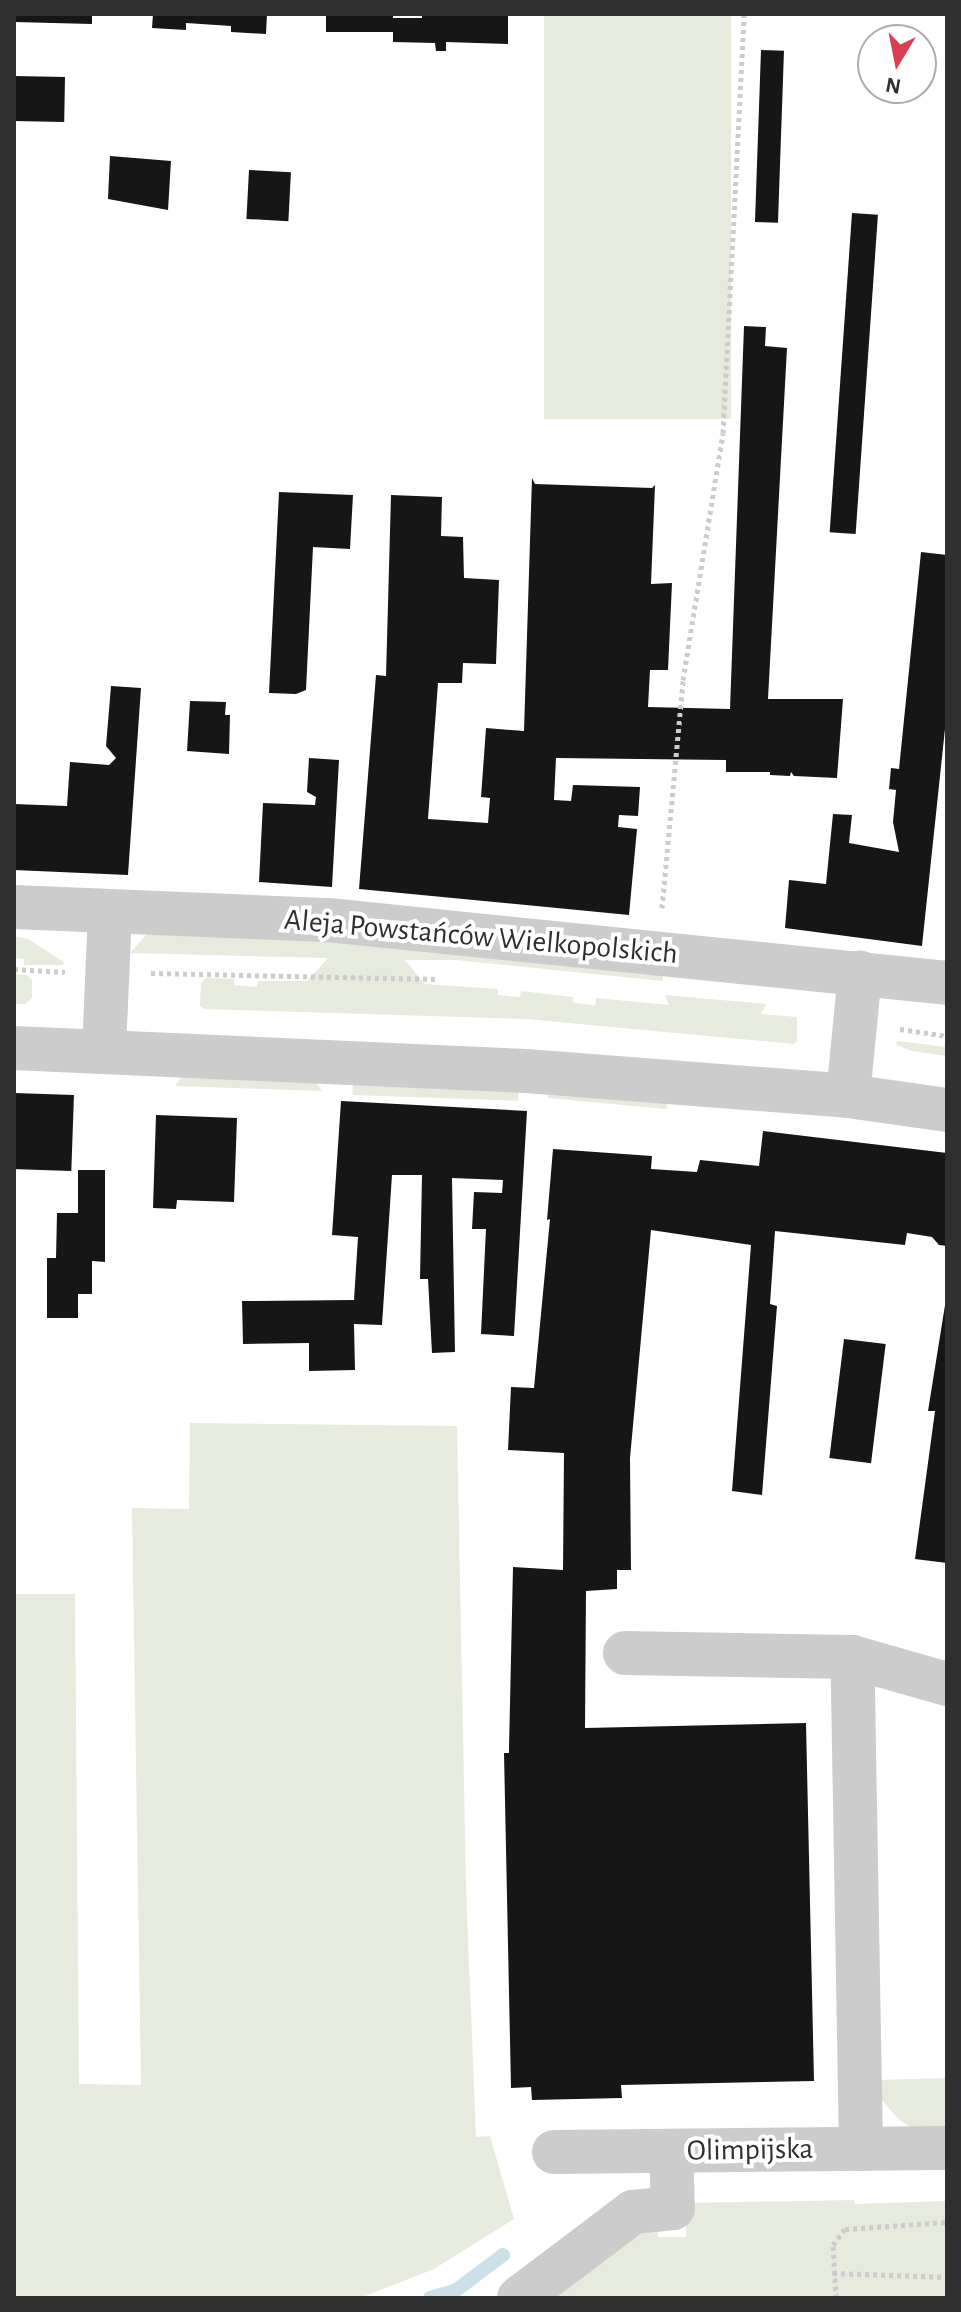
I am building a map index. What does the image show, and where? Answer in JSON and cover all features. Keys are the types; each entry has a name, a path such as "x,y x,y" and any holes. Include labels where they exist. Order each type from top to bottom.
{"street":[{"name":"Aleja Powstańców Wielkopolskich","path":"14,907 328,920 947,983"},
{"path":"104,1050 110,912"},
{"path":"848,1096 860,973"},
{"path":"14,1048 526,1071 848,1096 947,1110"},
{"path":"625,1653 852,1657 947,1684"},
{"path":"852,1657 861,2149"},
{"name":"Olimpijska","path":"554,2152 947,2148"},
{"path":"519,2298 633,2212 673,2208 671,2151"}],"path":[{"path":"661,918 683,680 723,433 744,14"},
{"path":"14,969 445,979"},
{"path":"836,2298 833,2245 845,2229 947,2222"},
{"path":"833,2273 947,2277"}],"shaded area":[{"path":"544,14 731,14 731,419 544,419"},
{"path":"166,931 324,940 663,973 663,981 455,960 405,960 425,984 498,989 498,995 520,997 521,991 573,997 573,1003 595,1005 596,998 669,1005 665,995 766,1004 761,1014 797,1017 797,1041 794,1044 526,1019 204,1009 200,1006 201,983 206,978 234,979 234,985 257,987 258,981 307,981 328,958 130,953 146,935"},
{"path":"14,936 28,939 64,962 63,965 24,965 24,959 14,958"},
{"path":"14,974 27,975 32,980 32,998 25,1004 14,1004"},
{"path":"897,1041 947,1047 947,1056 912,1051 896,1045"},
{"path":"185,1073 312,1077 322,1091 175,1086"},
{"path":"353,1078 519,1084 518,1101 352,1095"},
{"path":"548,1095 668,1102 666,1109 548,1098"},
{"path":"190,1423 457,1426 466,1888 476,2137 490,2136 514,2219 434,2269 360,2298 14,2298 14,1594 75,1594 79,2084 141,2085 132,1508 189,1509"},
{"path":"947,2078 947,2130 913,2128 899,2120 882,2100 877,2080"},
{"path":"854,2200 855,2204 947,2201 947,2298 541,2298 658,2218 658,2237 686,2237 686,2203"}],"building":[{"path":"14,14 92,14 92,24 14,22"},
{"path":"153,14 267,14 266,34 231,32 231,26 186,23 186,30 152,28"},
{"path":"326,14 393,14 393,18 422,18 422,14 508,14 508,44 446,42 446,51 436,51 435,43 393,42 393,32 326,32"},
{"path":"761,50 784,51 778,223 755,222"},
{"path":"14,76 65,77 64,122 14,121"},
{"path":"110,156 171,161 168,210 108,199"},
{"path":"249,170 291,172 288,221 246,219"},
{"path":"852,213 878,215 856,534 830,532"},
{"path":"744,326 766,327 765,346 787,348 768,699 843,699 837,778 794,776 791,772 790,776 770,775 770,772 726,772 726,760 556,758 554,800 571,801 573,785 640,787 638,816 619,815 618,827 637,829 629,915 359,889 376,675 386,676 391,495 442,497 441,536 463,537 464,578 499,580 496,664 463,663 462,683 438,683 428,819 488,823 490,798 481,797 486,728 524,731 532,478 535,484 652,488 655,485 651,584 672,583 668,670 650,670 648,707 730,709"},
{"path":"279,492 353,495 350,549 313,547 306,690 296,694 269,693"},
{"path":"921,552 947,555 947,710 922,946 785,928 789,880 826,884 833,814 852,815 849,843 899,852 893,822 896,790 889,789 891,768 899,769"},
{"path":"111,686 141,688 128,875 14,870 14,804 67,806 70,762 109,765 116,758 106,746"},
{"path":"190,701 226,702 225,715 230,715 229,754 187,751"},
{"path":"309,758 339,760 332,887 259,882 263,803 315,805 316,797 307,792"},
{"path":"14,1093 74,1095 71,1171 14,1169"},
{"path":"341,1101 527,1111 514,1336 481,1334 486,1229 472,1229 474,1192 502,1193 503,1180 452,1178 455,1352 432,1353 428,1279 420,1279 422,1175 392,1175 382,1325 354,1324 355,1370 309,1371 309,1343 243,1344 242,1301 354,1300 358,1237 332,1235"},
{"path":"156,1115 237,1118 234,1202 177,1200 176,1209 153,1208"},
{"path":"763,1131 947,1153 947,1246 939,1245 932,1237 907,1233 905,1245 775,1231 770,1304 777,1306 762,1495 732,1491 751,1245 651,1230 630,1458 631,1570 617,1570 617,1589 586,1591 585,1728 806,1723 814,2081 621,2085 622,2098 532,2100 531,2087 511,2088 504,1753 509,1753 513,1567 563,1570 564,1453 508,1450 511,1387 534,1388 550,1219 547,1220 553,1149 652,1156 651,1169 697,1172 700,1160 759,1166"},
{"path":"78,1170 105,1170 105,1262 92,1261 92,1294 78,1294 78,1318 47,1318 47,1258 56,1258 57,1213 78,1213"},
{"path":"946,1299 947,1563 915,1559 935,1411 928,1411"},
{"path":"844,1339 886,1344 871,1463 829,1458"}],"waterway":[{"path":"430,2298 455,2291 503,2255"}]}
